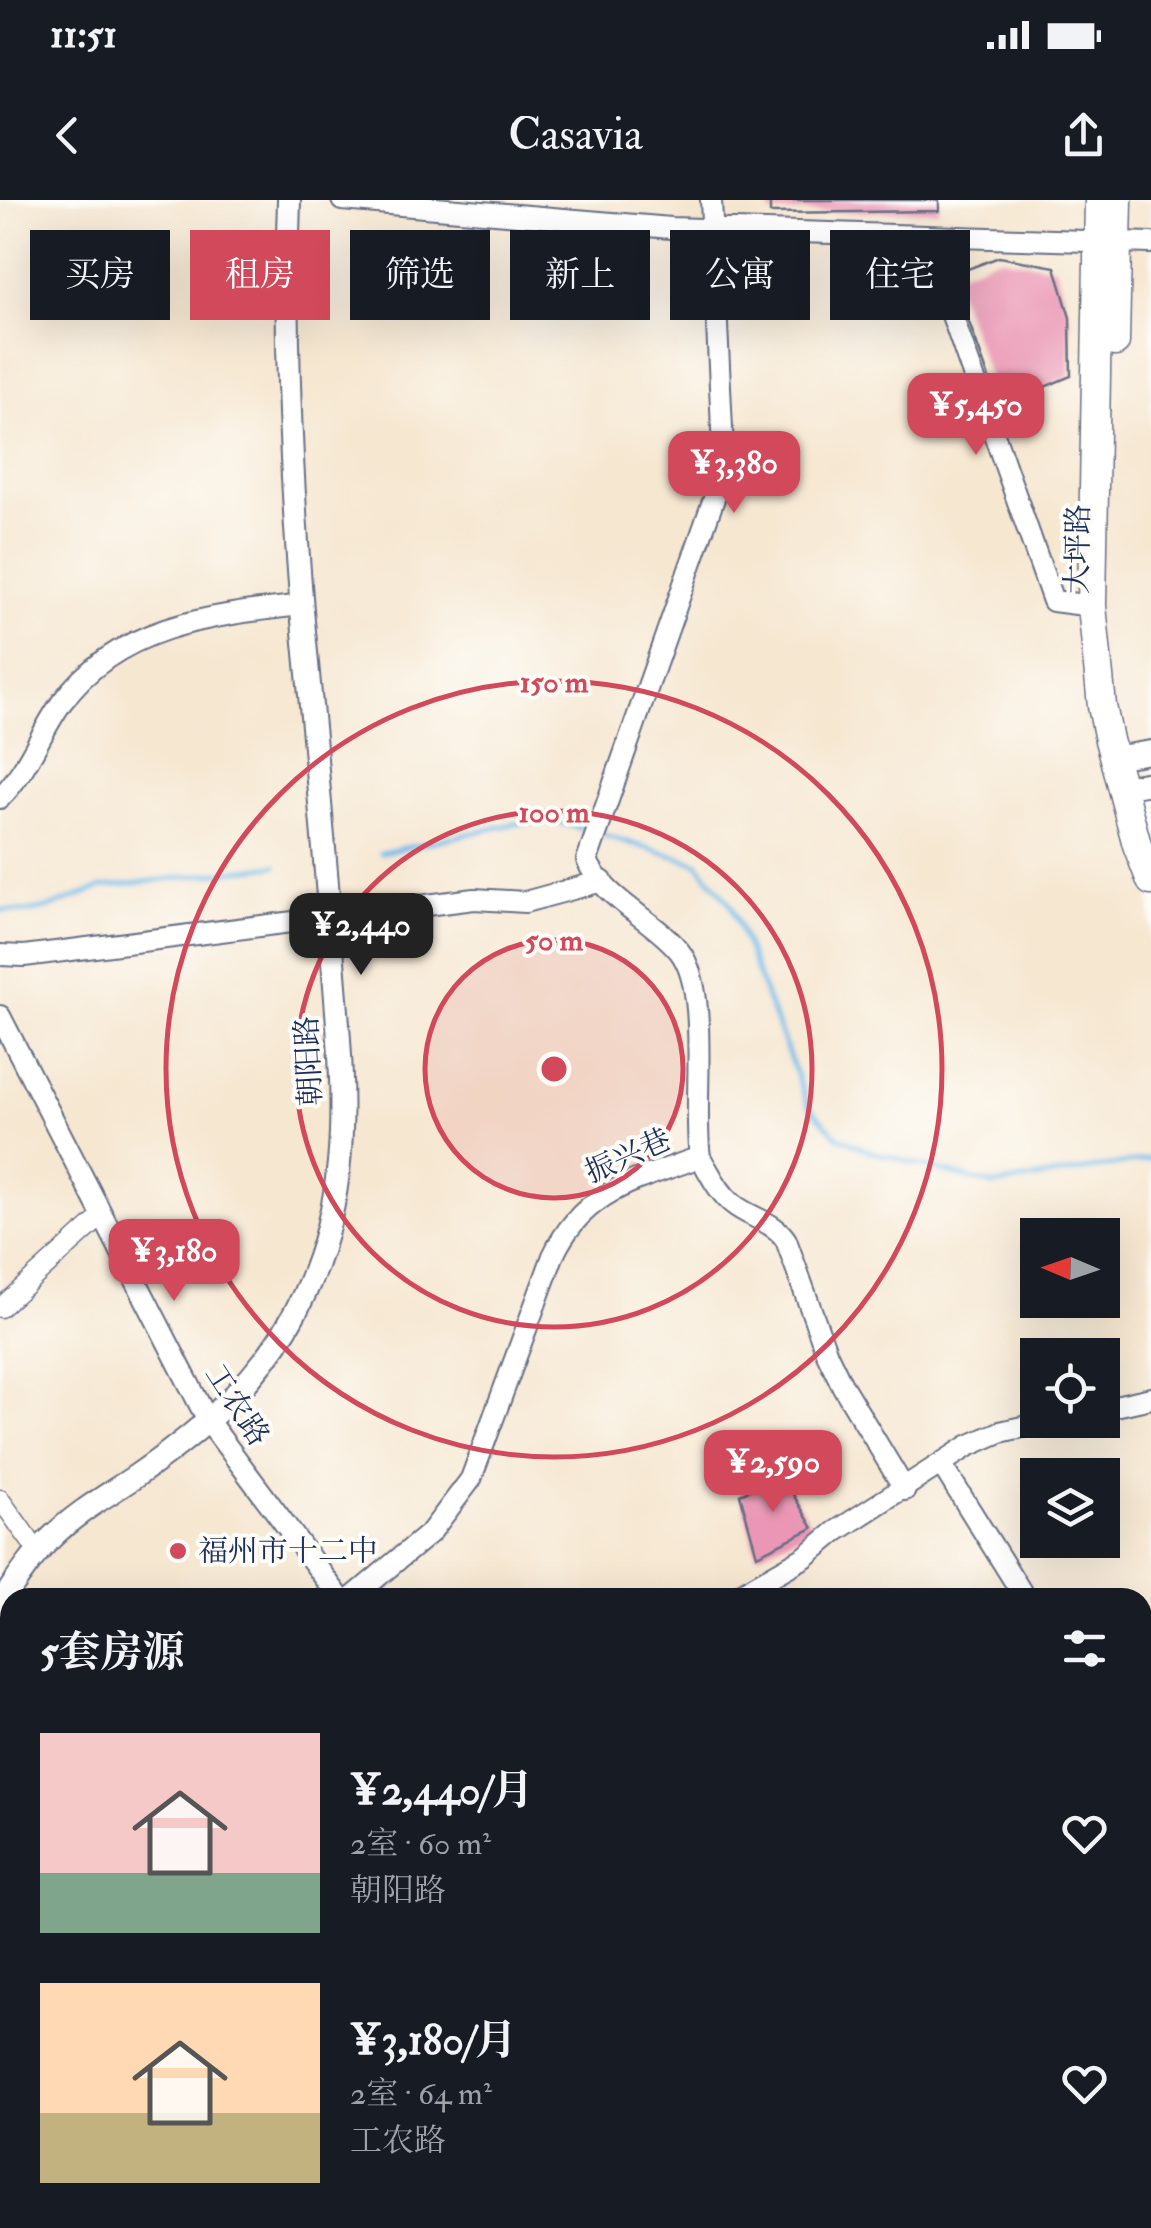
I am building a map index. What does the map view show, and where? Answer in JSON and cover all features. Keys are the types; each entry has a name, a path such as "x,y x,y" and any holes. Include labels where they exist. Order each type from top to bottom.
{"main road":[{"name":"朝阳路","path":"12,1588 38,1552 68,1522 177,1448 208,1422 260,1366 287,1326 317,1266 332,1219 341,1168 343,1112 286,360 289,200"},
{"path":"1099,200 1108,242 1092,606 1102,706 1131,755"},
{"name":"大坪路","path":"1118,200 1108,242 1109,605 1119,705 1136,786 1151,834"},
{"path":"1136,786 1151,880"}],"street":[{"path":"342,200 713,230 711,200"},
{"path":"970,238 1151,243"},
{"path":"700,1158 697,1010 691,974 676,948 589,866 590,848 724,470 717,320"},
{"path":"954,320 1053,601 1092,606"},
{"path":"0,798 22,772 62,703 112,652 186,622 302,605"},
{"path":"0,955 24,956 474,899 525,902 602,881"},
{"name":"工农路","path":"0,1016 208,1422 332,1588"},
{"name":"振兴巷","path":"364,1588 431,1532 470,1479 553,1256 569,1226 606,1194 700,1158 732,1203 773,1226 786,1240 826,1354 905,1490"},
{"path":"0,1308 102,1216"},
{"path":"1120,1405 1151,1398"},
{"path":"751,1588 805,1557 835,1532 985,1438 1020,1429"},
{"path":"942,1466 1019,1588"},
{"path":"0,1500 38,1552"}],"building":[{"path":"770,200 939,200 939,211 770,213"},
{"path":"999,257 1055,267 1070,318 1071,376 999,406 968,320 970,268"},
{"path":"782,1476 813,1528 757,1555 740,1494"}],"waterway":[{"path":"381,853 513,824 552,820 593,832"},
{"path":"604,835 697,863 731,905 808,1105 837,1136 869,1151 994,1185 1151,1159"},
{"path":"0,910 27,912 51,907 102,887 276,866"}],"place":[{"name":"福州市十二中","path":"178,1551"}]}
